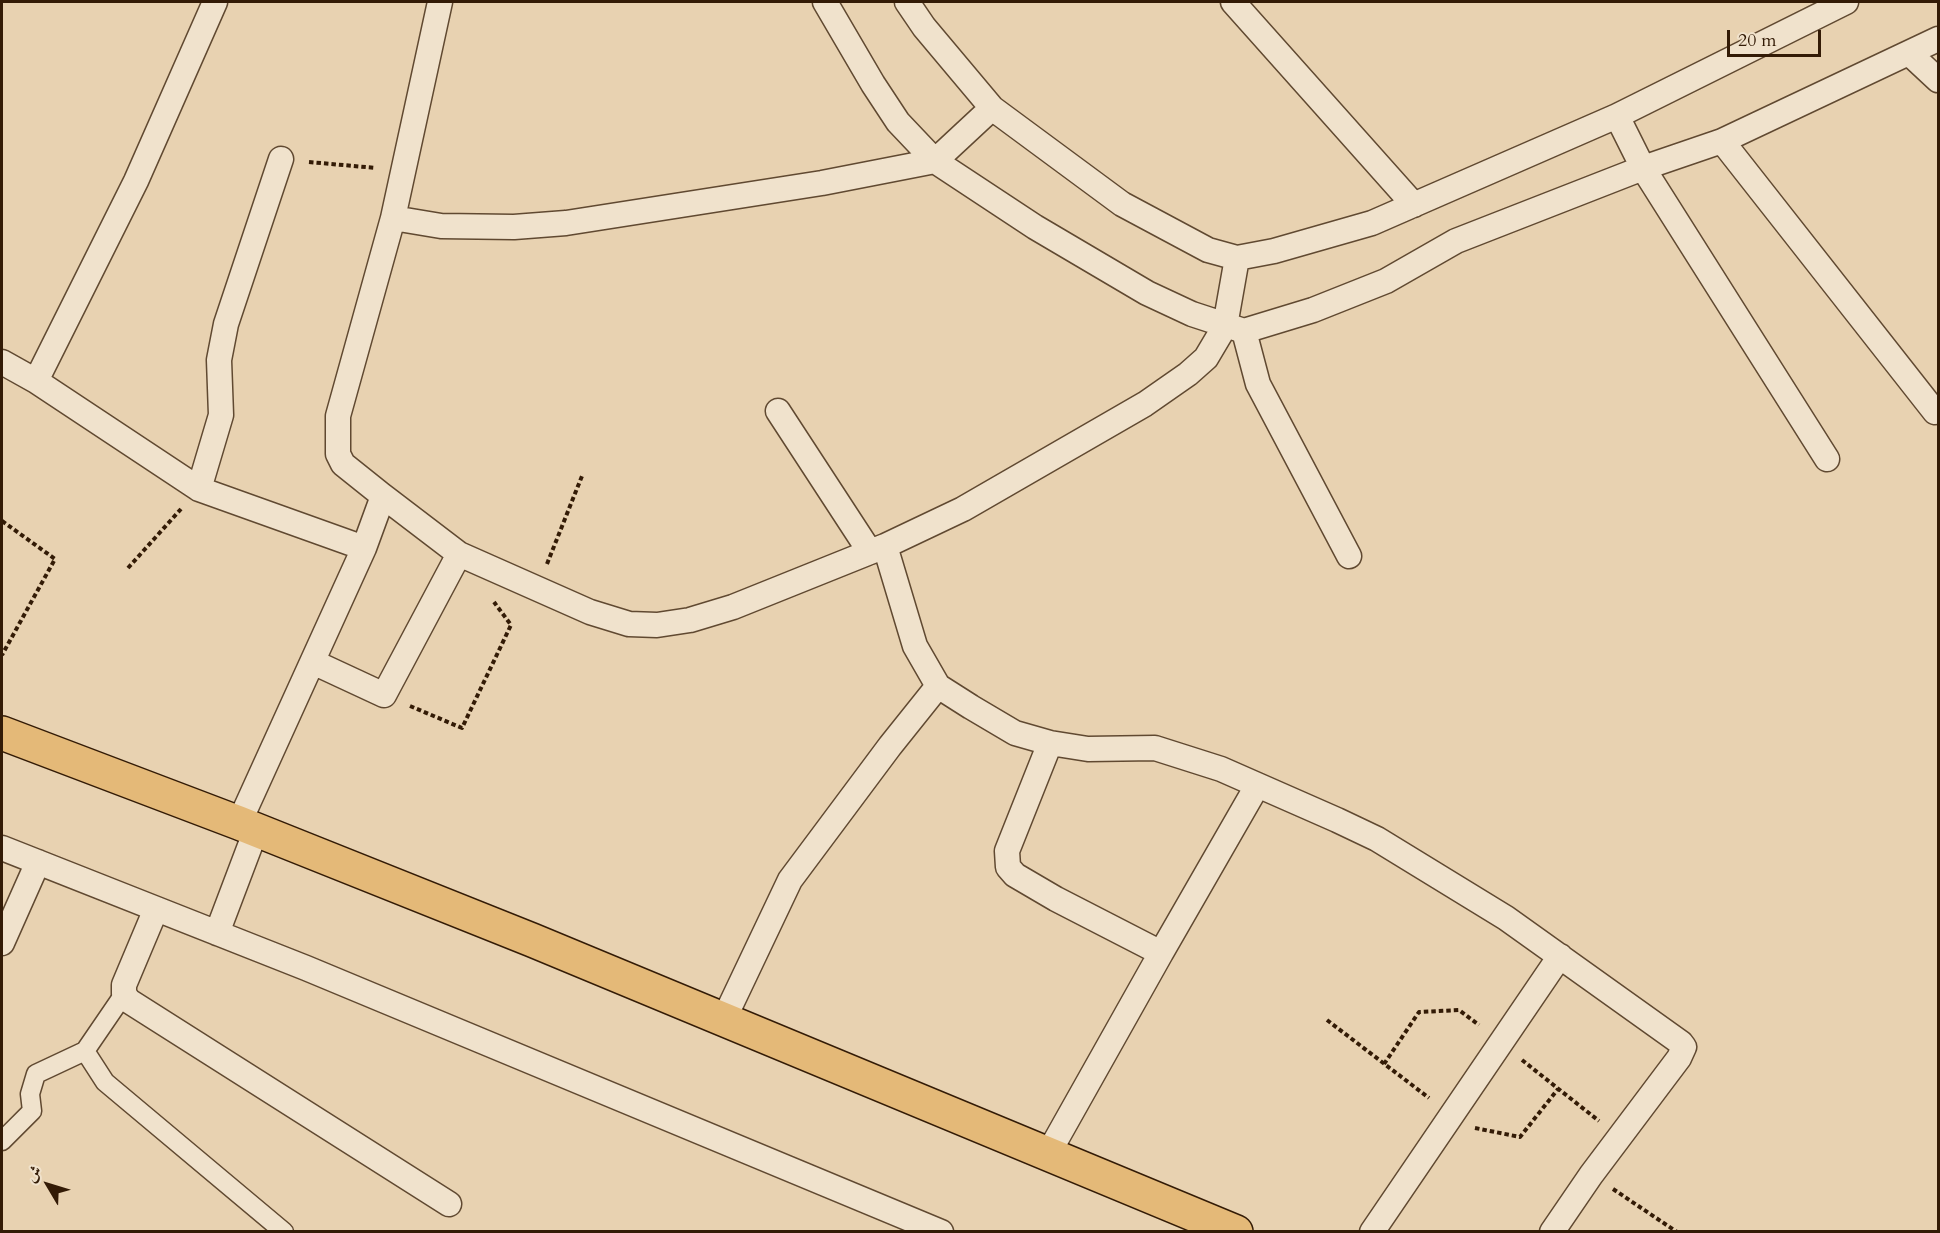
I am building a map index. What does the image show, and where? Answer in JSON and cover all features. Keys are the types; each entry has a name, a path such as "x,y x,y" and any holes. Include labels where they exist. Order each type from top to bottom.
{"main road":[{"path":"2,733 248,835 723,1019 1236,1232"}],"street":[{"path":"36,381 136,181 215,2"},
{"path":"440,2 393,218 338,416 336,438 338,454 343,464 459,554 590,612 629,624 657,625 690,620 733,607 878,549 963,509 1145,404 1188,374 1235,329 1313,310 1386,281 1456,241 1643,168 1722,141 1938,39"},
{"path":"825,2 898,122 935,161 1035,227 1147,293 1235,329"},
{"path":"907,2 924,27 992,108 1122,204 1198,246 1237,258 1274,251 1372,223 1617,116 1845,2"},
{"path":"1233,2 1413,205"},
{"path":"1909,53 1938,80"},
{"path":"393,218 441,226 514,227 566,222 717,200 935,161 992,108"},
{"path":"1617,116 1643,168 1827,459"},
{"path":"1722,141 1935,412"},
{"path":"200,489 221,415 219,360 226,324 281,159"},
{"path":"1237,258 1235,329 1258,384 1349,556"},
{"path":"2,362 36,381 200,489 364,548"},
{"path":"778,411 878,549 915,646 938,686 1015,733 1050,743 1088,749 1155,748 1221,769 1377,839 1506,918 1657,1024 1684,1047 1679,1058 1591,1174 1552,1232"},
{"path":"217,933 248,835 313,662 364,548 383,496"},
{"path":"313,662 384,695 459,554"},
{"path":"723,1019 790,880 938,686"},
{"path":"1050,743 1007,851 1008,867 1015,875 1056,899 1161,953"},
{"path":"1048,1154 1257,786"},
{"path":"2,849 217,933 941,1232"},
{"path":"2,944 38,862"},
{"path":"2,1141 32,1111 30,1094 36,1074 86,1051 124,994 124,985 156,909"},
{"path":"1371,1232 1560,956"},
{"path":"124,994 129,1001 449,1204"},
{"path":"86,1051 105,1082 284,1232"}],"path":[{"path":"281,159 404,170"},
{"path":"536,590 582,476"},
{"path":"128,568 200,489"},
{"path":"2,521 56,559 2,655"},
{"path":"384,695 462,728 511,625 491,598"},
{"path":"1327,1020 1384,1064"},
{"path":"1558,1089 1620,1138"},
{"path":"1591,1174 1677,1232"}]}
